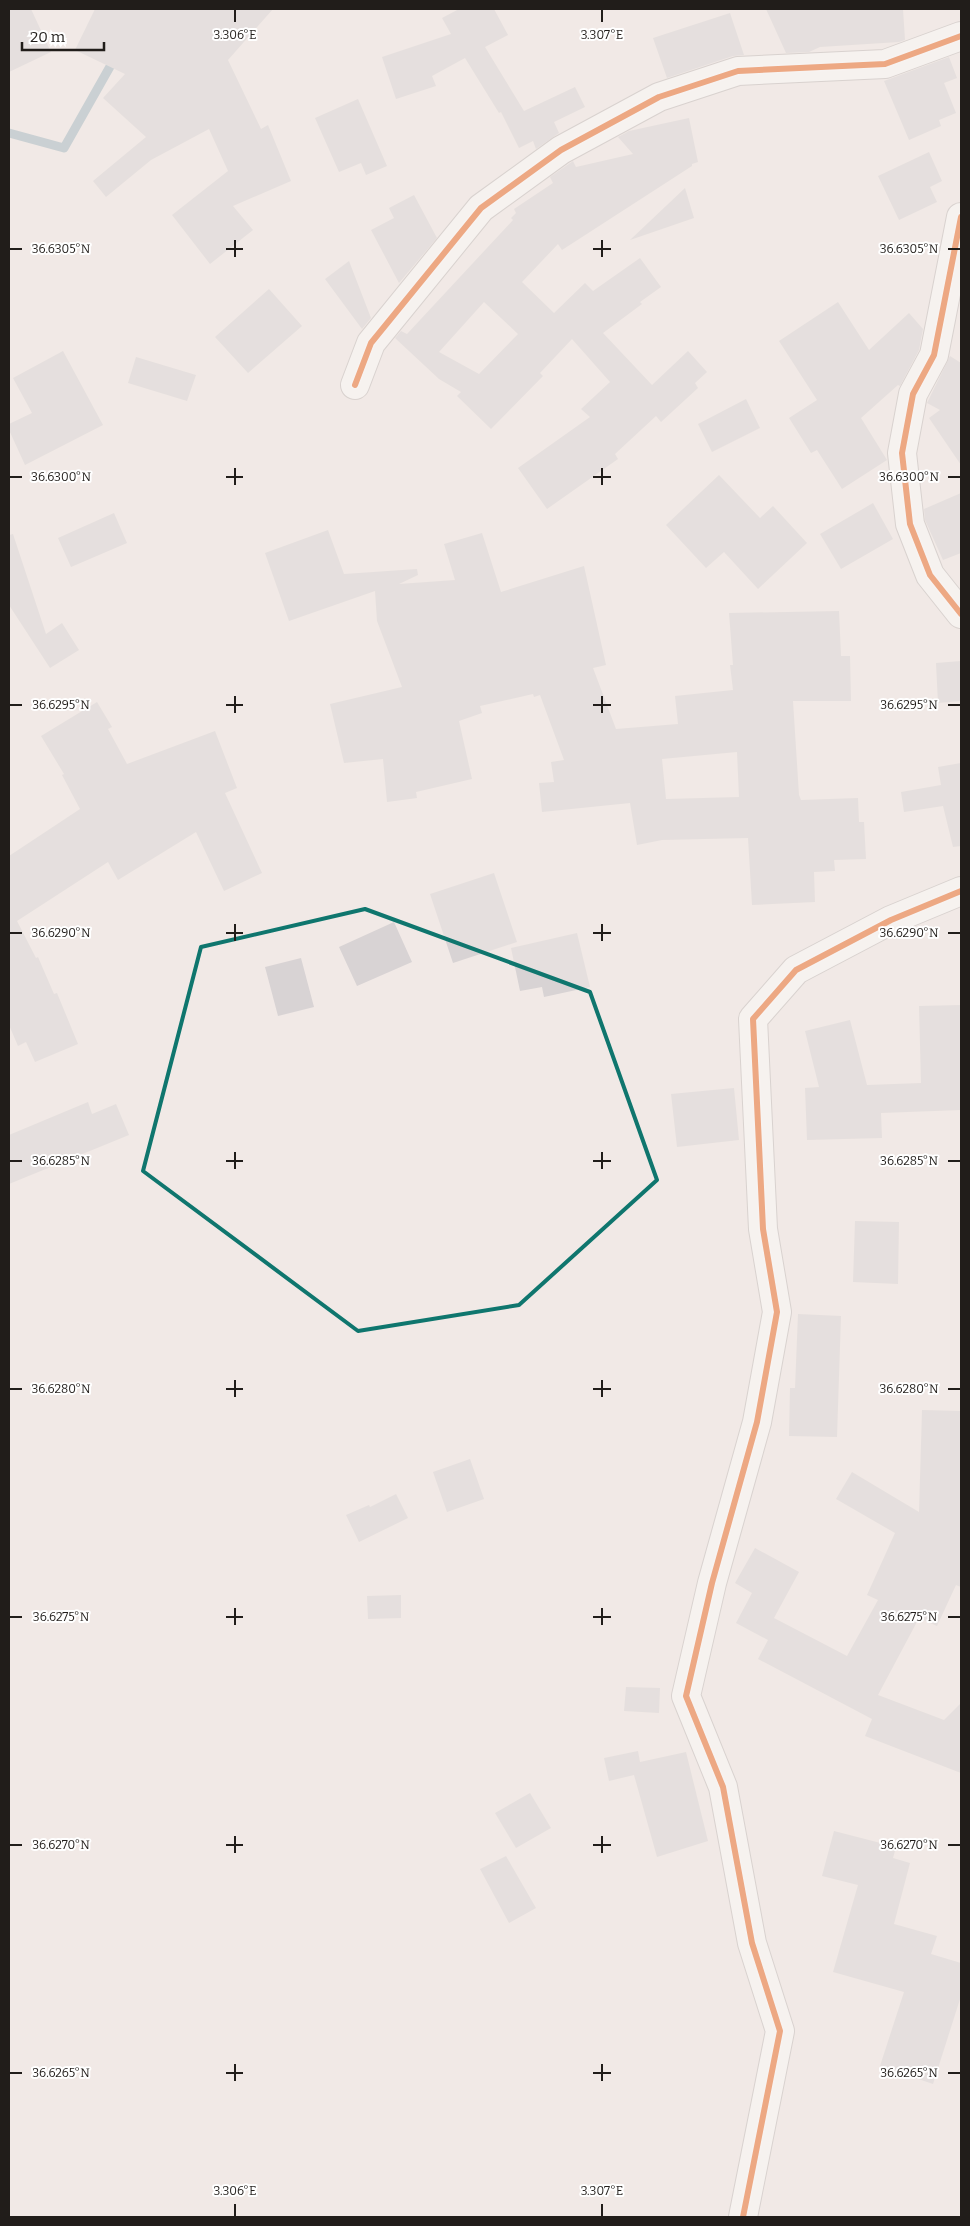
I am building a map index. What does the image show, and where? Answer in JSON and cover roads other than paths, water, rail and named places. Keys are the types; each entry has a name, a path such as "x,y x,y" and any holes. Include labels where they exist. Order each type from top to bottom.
{"street":[{"path":"355,385 370,343 481,208 560,150 659,97 738,71 885,64 961,36"},
{"path":"961,217 934,355 913,394 902,453 910,524 930,575 961,614"},
{"path":"743,2217 780,2031 752,1943 723,1787 686,1696 712,1583 757,1422 777,1312 763,1229 753,1019 796,970 891,920 961,891"}],"waterway":[{"path":"9,133 64,148 116,56"}]}
